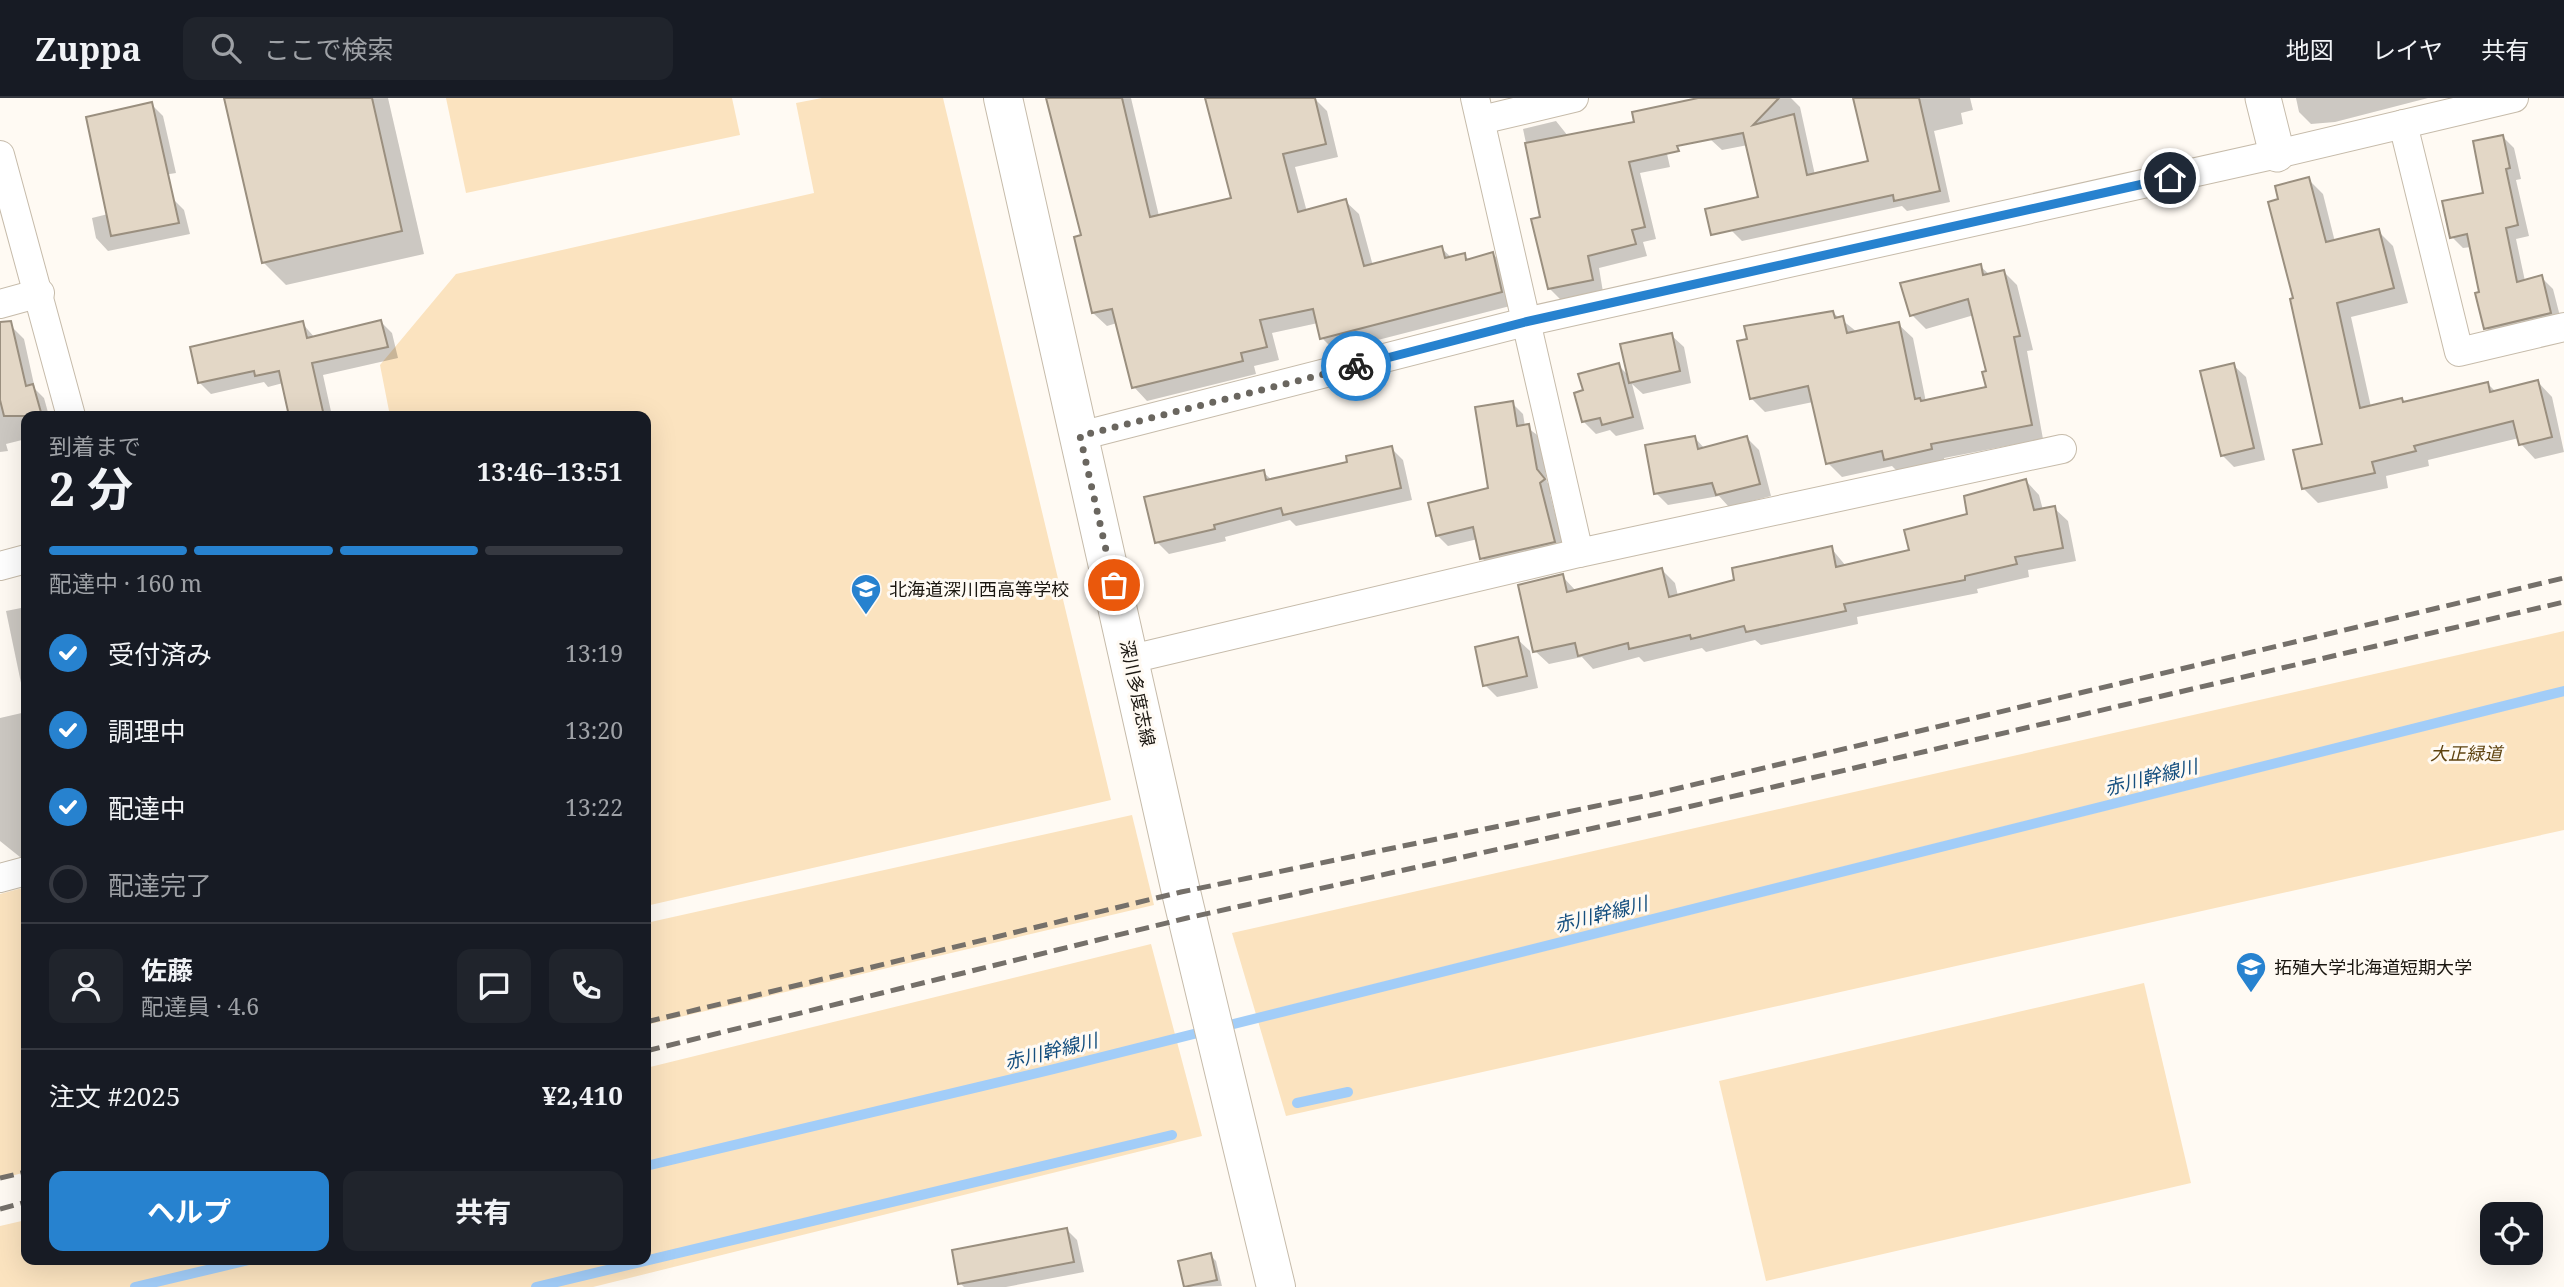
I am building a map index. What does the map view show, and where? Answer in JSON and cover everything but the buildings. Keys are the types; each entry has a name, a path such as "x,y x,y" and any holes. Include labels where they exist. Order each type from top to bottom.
{"main road":[{"name":"深川多度志線","path":"1003,98 1131,659 1181,892 1276,1287"}],"street":[{"path":"1574,98 1478,109 1579,552"},
{"path":"2263,98 2277,155"},
{"path":"1080,436 1525,322 2277,155 2514,98"},
{"path":"2403,124 2459,352 2564,327"},
{"path":"0,155 40,293 70,411"},
{"path":"0,304 40,293"},
{"path":"1131,659 1579,552 2062,449"},
{"path":"0,566 21,560"},
{"path":"0,878 21,873"}],"green space":[{"path":"446,98 732,98 740,135 466,193"},
{"name":"北海道深川西高等学校","path":"822,98 943,98 1111,800 651,905 651,411 389,411 380,365 456,274 814,193 796,103"},
{"name":"大正緑道","path":"2564,631 2564,830 1286,1116 1232,933"},
{"path":"1132,815 1154,905 651,1024 651,922"},
{"path":"21,888 21,1173 0,1179 0,894"},
{"path":"1151,944 1202,1136 593,1287 0,1287 0,1226 21,1221 21,1265 651,1265 651,1067"},
{"path":"2144,983 2191,1183 1766,1281 1719,1081"}],"waterway":[{"name":"赤川幹線川","path":"651,1165 1054,1069 2564,691"},
{"path":"1297,1103 1348,1092"},
{"path":"651,1260 1172,1135"},
{"name":"赤川幹線川","path":"135,1287 228,1265"},
{"path":"536,1287 628,1265"}],"railway":[{"path":"651,1021 1181,892 1654,794 2564,578"},
{"path":"651,1050 1187,918 1662,813 2564,602"},
{"path":"0,1178 21,1173"},
{"path":"0,1209 21,1203"}],"way so far":[{"path":"1114,585 1080,436 1356,366"}],"place":[{"name":"北海道深川西高等学校","path":"866,616"},
{"name":"拓殖大学北海道短期大学","path":"2251,994"}],"route":[{"path":"1356,366 1525,322 2170,178"}]}
